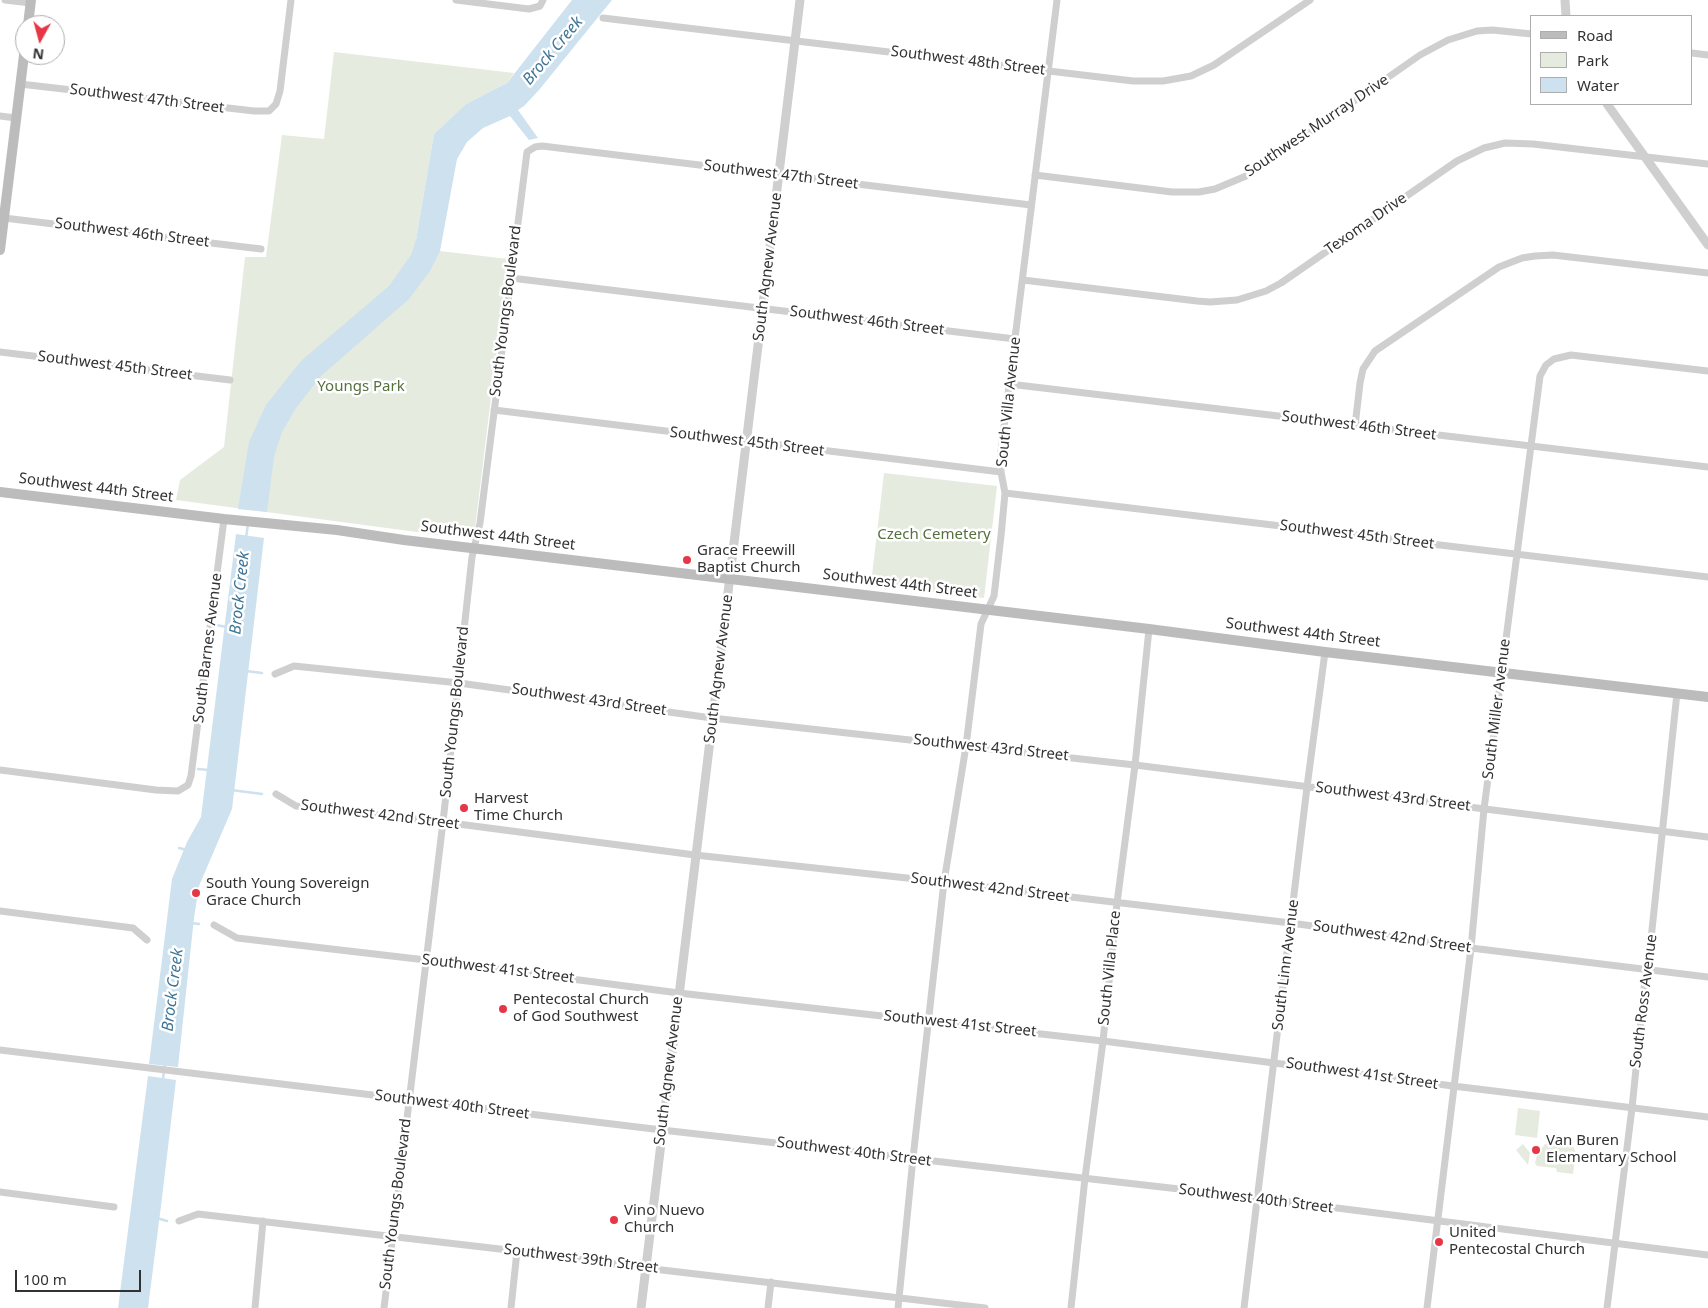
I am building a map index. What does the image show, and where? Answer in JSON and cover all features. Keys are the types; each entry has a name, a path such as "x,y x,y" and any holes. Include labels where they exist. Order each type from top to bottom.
{"main road":[{"path":"29,15 31,2"},
{"path":"0,250 23,65"},
{"name":"Southwest 44th Street","path":"0,492 224,520 337,530 1325,652 1708,697"}],"street":[{"path":"6,0 31,2"},
{"name":"Southwest 47th Street","path":"20,84 262,112 274,108 278,99 291,0"},
{"path":"456,0 529,9 542,3"},
{"name":"South Agnew Avenue","path":"640,1308 764,309 778,175 800,0"},
{"name":"South Villa Avenue","path":"898,1308 912,1158 944,882 966,746 981,624 994,596 1005,493 1001,472 1001,451 1057,0"},
{"name":"Southwest 48th Street","path":"603,18 1148,82 1192,76 1220,62 1310,0"},
{"path":"1564,0 1566,15"},
{"name":"Southwest Murray Drive","path":"1035,175 1172,192 1192,193 1215,189 1246,176 1420,55 1448,40 1492,30 1530,34"},
{"path":"1693,53 1708,55"},
{"path":"1608,105 1708,245"},
{"path":"0,116 16,118"},
{"name":"Texoma Drive","path":"1023,280 1197,301 1237,300 1266,291 1281,283 1457,161 1484,148 1505,143 1533,144 1708,164"},
{"name":"Southwest 47th Street","path":"530,149 542,146 1031,204"},
{"name":"South Youngs Boulevard","path":"384,1308 474,548 480,523 525,158 530,149"},
{"name":"Southwest 46th Street","path":"4,218 260,248"},
{"path":"1355,426 1363,369 1375,351 1479,279 1504,265 1535,256 1553,255 1708,273"},
{"name":"Southwest 46th Street","path":"511,278 1015,338"},
{"name":"Southwest 45th Street","path":"0,352 230,380"},
{"name":"South Miller Avenue","path":"1427,1308 1471,948 1484,809 1540,376 1546,366 1558,357 1577,355 1708,371"},
{"name":"Southwest 46th Street","path":"1009,384 1708,467"},
{"name":"Southwest 45th Street","path":"494,410 1001,472"},
{"name":"Southwest 45th Street","path":"1005,493 1708,577"},
{"name":"South Barnes Avenue","path":"0,770 156,790 178,791 188,785 191,776 224,520"},
{"name":"South Villa Place","path":"1071,1308 1085,1178 1103,1041 1117,903 1135,765 1149,629"},
{"name":"South Linn Avenue","path":"1244,1308 1325,652"},
{"name":"Southwest 43rd Street","path":"275,674 294,666 459,683 712,718 1135,765 1708,837"},
{"name":"South Ross Avenue","path":"1607,1308 1632,1108 1677,693"},
{"name":"Southwest 42nd Street","path":"276,794 296,806 443,822 695,855 1291,923 1471,948 1708,977"},
{"path":"0,911 133,928 147,940"},
{"name":"Southwest 41st Street","path":"214,925 237,938 426,960 679,993 1103,1041 1708,1117"},
{"name":"Southwest 40th Street","path":"0,1050 662,1130 1258,1198 1708,1255"},
{"path":"0,1192 114,1207"},
{"name":"Southwest 39th Street","path":"179,1221 198,1214 985,1308"},
{"path":"255,1308 263,1222"},
{"path":"510,1308 517,1251"},
{"path":"768,1308 772,1282"}],"green space":[{"name":"Youngs Park","path":"334,52 514,73 507,83 466,104 434,134 416,240 440,251 508,259 475,528 468,537 462,538 176,500 180,480 224,447 245,257 266,257 282,135 324,139"},
{"name":"Czech Cemetery","path":"884,473 997,486 984,598 871,584"},
{"path":"1518,1108 1540,1111 1537,1138 1515,1135"},
{"path":"1523,1144 1530,1153 1528,1165 1516,1150"},
{"path":"1545,1144 1573,1146 1576,1153 1573,1174 1557,1172 1556,1168 1537,1166 1535,1163 1537,1155"}],"water":[{"name":"Brock Creek","path":"572,0 612,0 539,90 518,110 538,138 529,140 510,116 483,128 467,142 457,159 440,251 430,271 409,299 321,376 296,408 282,432 274,457 267,512 238,509 249,442 266,405 301,361 389,286 411,255 416,240 434,134 466,104 507,83"},
{"name":"Brock Creek","path":"236,534 264,538 232,809 199,886 178,1067 149,1064 172,879 187,842 201,817"},
{"path":"148,1076 176,1080 148,1308 118,1308"}],"waterway":[{"name":"Brock Creek","path":"246,538 248,524"},
{"path":"216,625 227,627"},
{"path":"246,671 262,673"},
{"path":"198,769 209,770"},
{"path":"231,790 262,794"},
{"path":"179,848 187,850"},
{"path":"191,923 199,924"},
{"name":"Brock Creek","path":"163,1079 165,1062"},
{"path":"157,1218 167,1221"}],"place":[{"name":"Grace Freewill Baptist Church","path":"687,560"},
{"name":"Harvest Time Church","path":"464,808"},
{"name":"South Young Sovereign Grace Church","path":"196,893"},
{"name":"Pentecostal Church of God Southwest","path":"503,1009"},
{"name":"Van Buren Elementary School","path":"1536,1150"},
{"name":"Vino Nuevo Church","path":"614,1220"},
{"name":"United Pentecostal Church","path":"1439,1242"}]}
